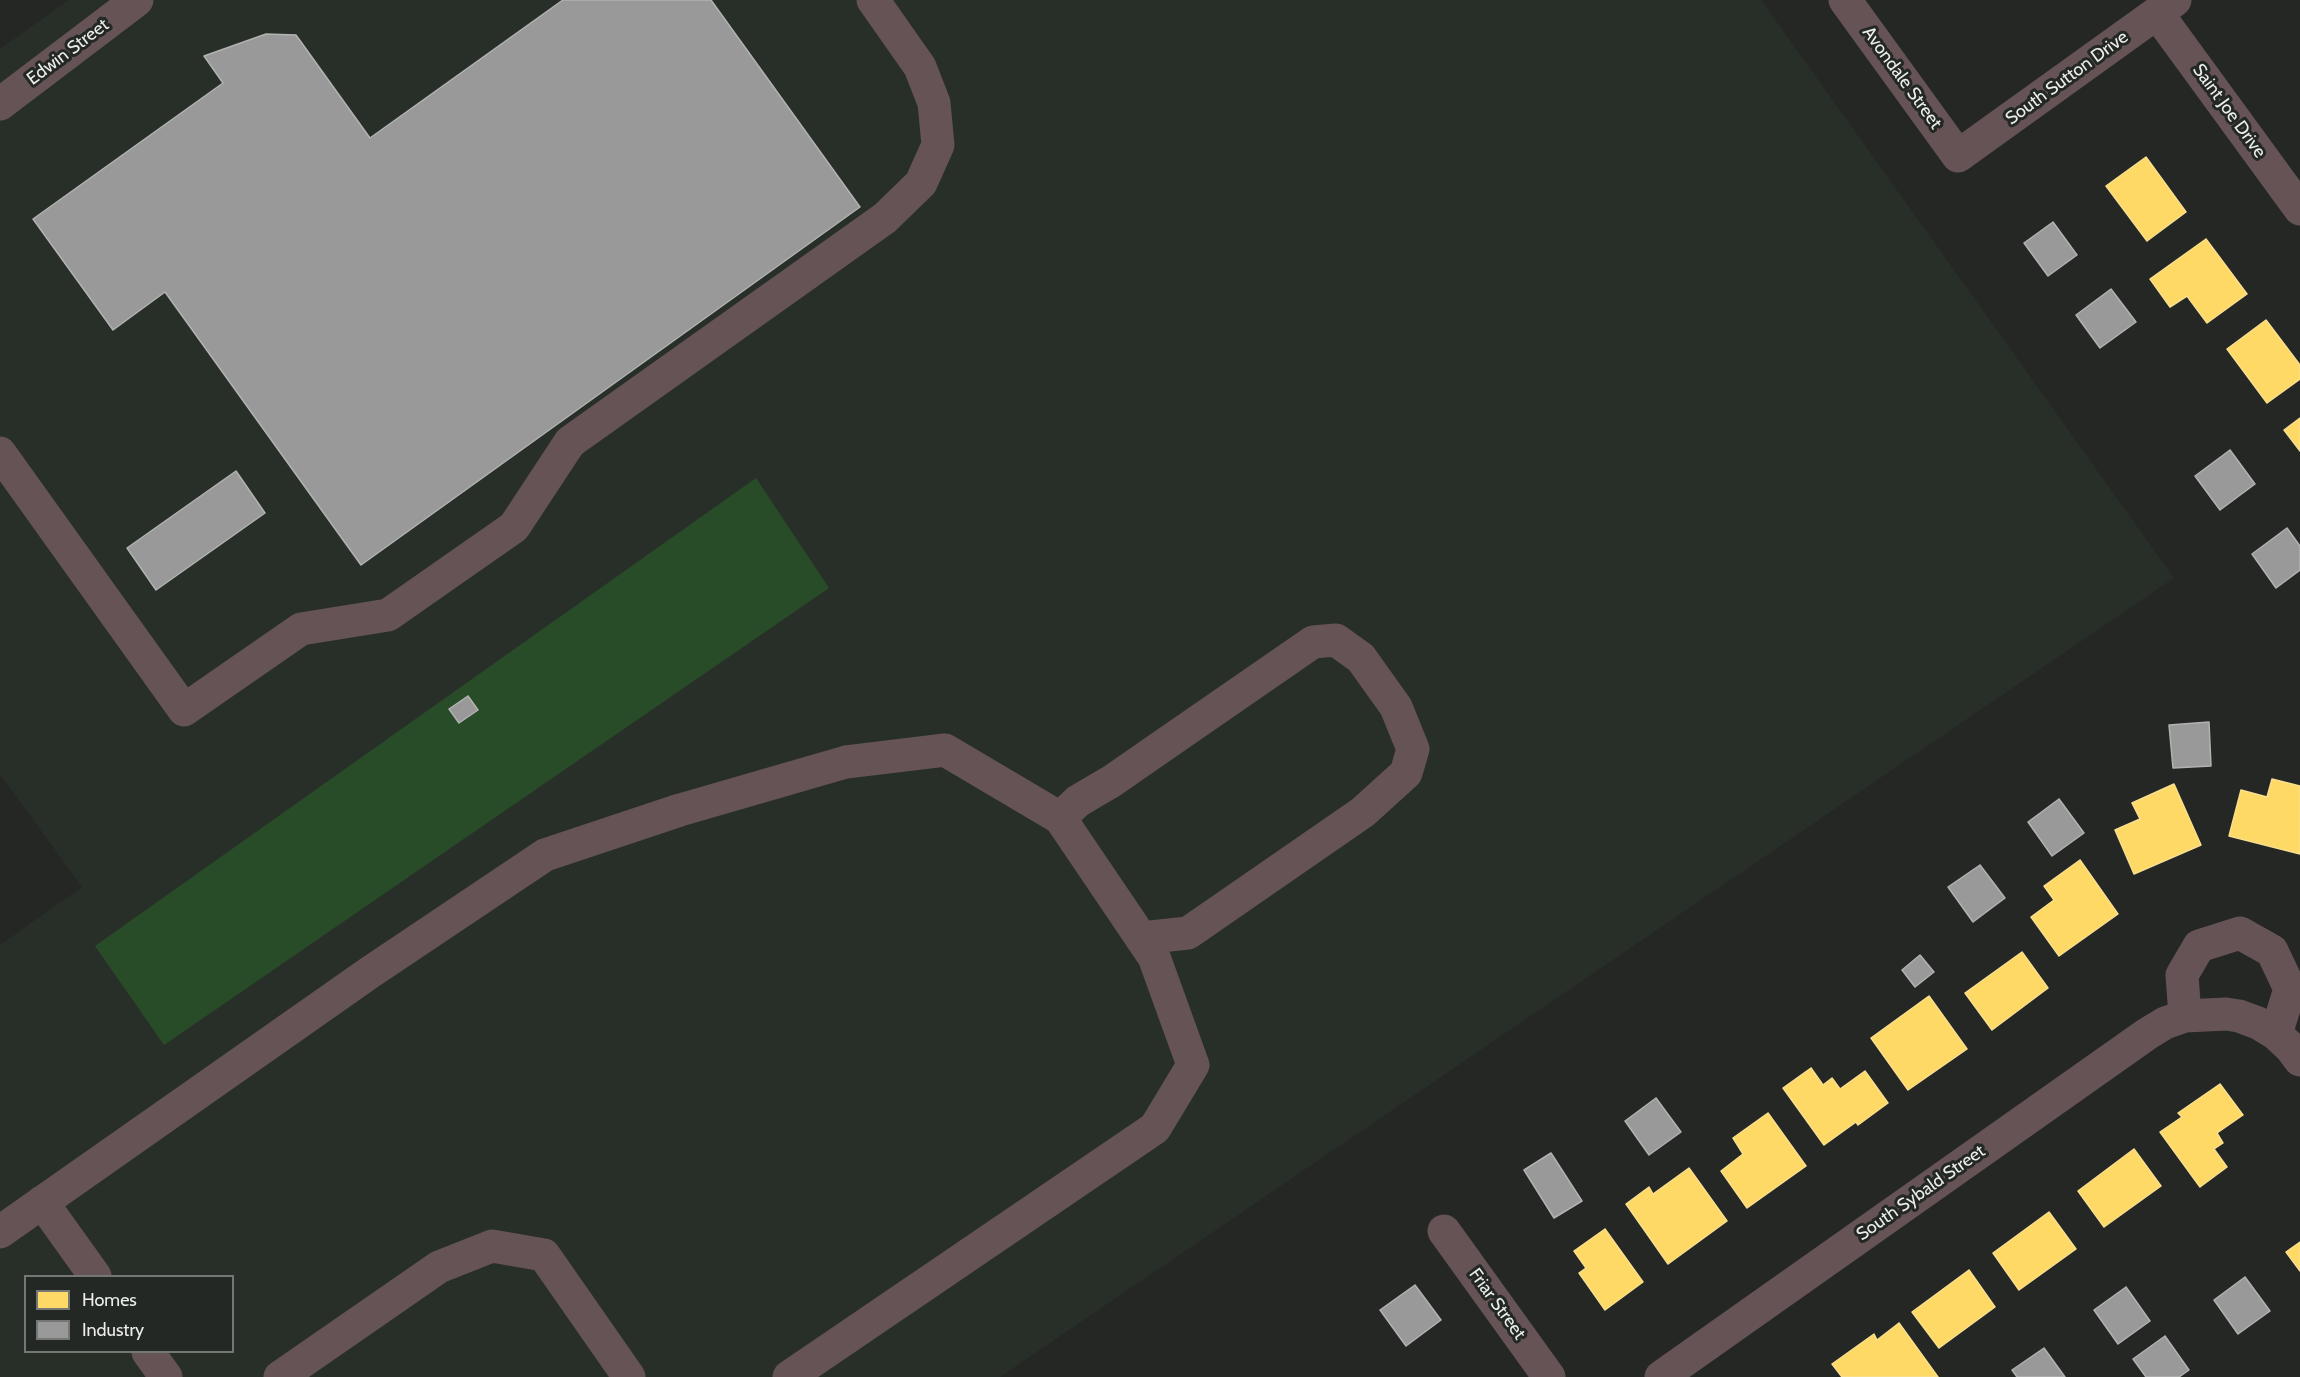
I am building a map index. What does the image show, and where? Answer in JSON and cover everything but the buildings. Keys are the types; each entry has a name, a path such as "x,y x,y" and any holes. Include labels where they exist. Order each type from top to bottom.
{"street":[{"name":"Edwin Street","path":"0,104 137,0"},
{"path":"0,453 184,710 301,629 388,615 514,527 570,442 885,218 921,183 938,145 934,104 920,67 873,0"},
{"name":"Avondale Street","path":"1845,0 1958,156"},
{"name":"South Sutton Drive","path":"1958,156 2166,6"},
{"name":"Saint Joe Drive","path":"2166,6 2300,209"},
{"path":"1060,818 1078,801 1151,754 1313,642 1336,640 1361,658 1396,707 1413,749 1406,773 1363,812 1188,933 1141,938"},
{"path":"0,1232 369,974 545,855 680,810 846,762 945,750 1060,818 1154,957 1193,1065 1155,1128 789,1377"},
{"path":"2185,1016 2182,975 2199,946 2240,933 2272,951 2290,989 2276,1034"},
{"name":"South Sybald Street","path":"1661,1377 2165,1023 2185,1016 2226,1014 2239,1016 2258,1023 2276,1034 2300,1060"},
{"path":"42,1202 94,1275"},
{"name":"Friar Street","path":"1444,1231 1549,1377"},
{"path":"280,1377 439,1267 492,1246 544,1255 629,1377"},
{"path":"149,1353 166,1377"}],"shaded area":[{"path":"69,0 1761,0 2174,578 1000,1377 0,1377 0,945 82,887 0,774 0,49"}],"green space":[{"path":"756,478 829,588 164,1045 95,946"}]}
